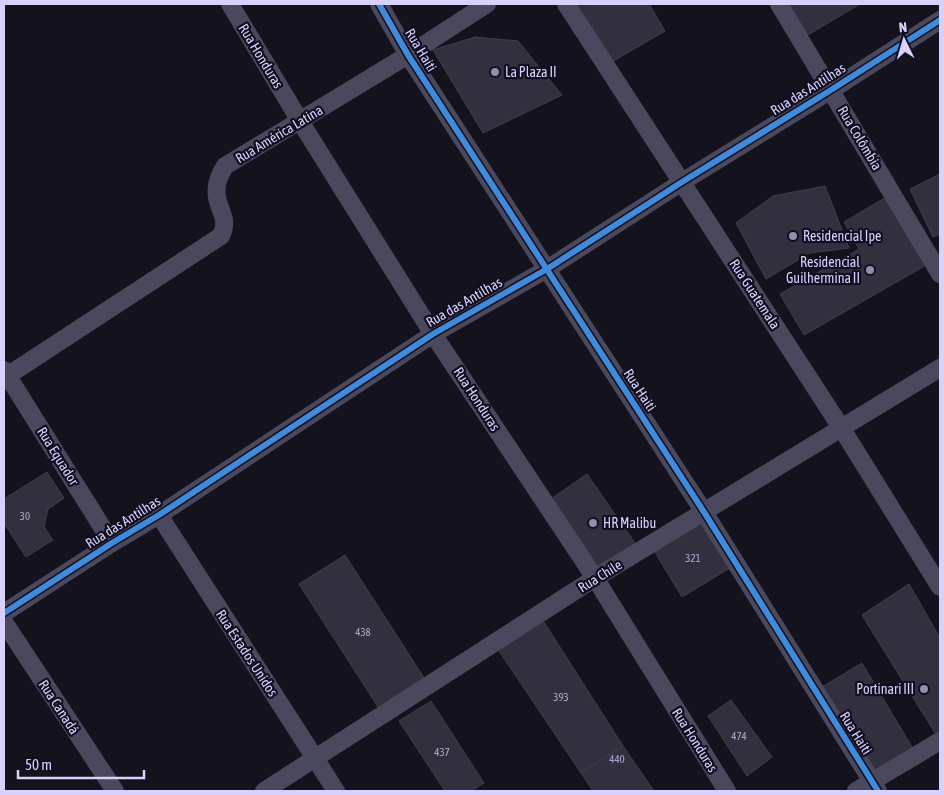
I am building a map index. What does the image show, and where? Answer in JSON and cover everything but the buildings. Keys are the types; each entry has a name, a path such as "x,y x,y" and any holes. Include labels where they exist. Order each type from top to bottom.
{"street":[{"name":"Rua Honduras","path":"230,4 300,121 434,334 595,578 727,791"},
{"name":"Rua Haiti","path":"379,4 408,55 704,512 875,786"},
{"name":"Rua América Latina","path":"5,374 221,236 224,218 216,189 217,181 225,166 408,55 487,4"},
{"name":"Rua Guatemala","path":"566,4 842,429 940,587"},
{"name":"Rua Colômbia","path":"779,4 940,274"},
{"name":"Rua das Antilhas","path":"4,613 159,515 434,334 547,269 940,20"},
{"name":"Rua Chile","path":"264,791 595,578 940,368"},
{"name":"Rua Equador","path":"5,374 112,543"},
{"name":"Rua Estados Unidos","path":"159,515 336,791"},
{"name":"Rua Canadá","path":"4,622 115,791"},
{"path":"856,791 875,786 940,740"}],"cycle path":[{"path":"379,4 408,55 704,512 878,791"},
{"path":"4,613 159,515 433,334 547,269 940,20"}],"place":[{"name":"La Plaza II","path":"495,72"},
{"name":"Residencial Ipe","path":"793,236"},
{"name":"Residencial Guilhermina II","path":"870,270"},
{"name":"HR Malibu","path":"593,523"},
{"name":"Portinari III","path":"924,689"}]}
